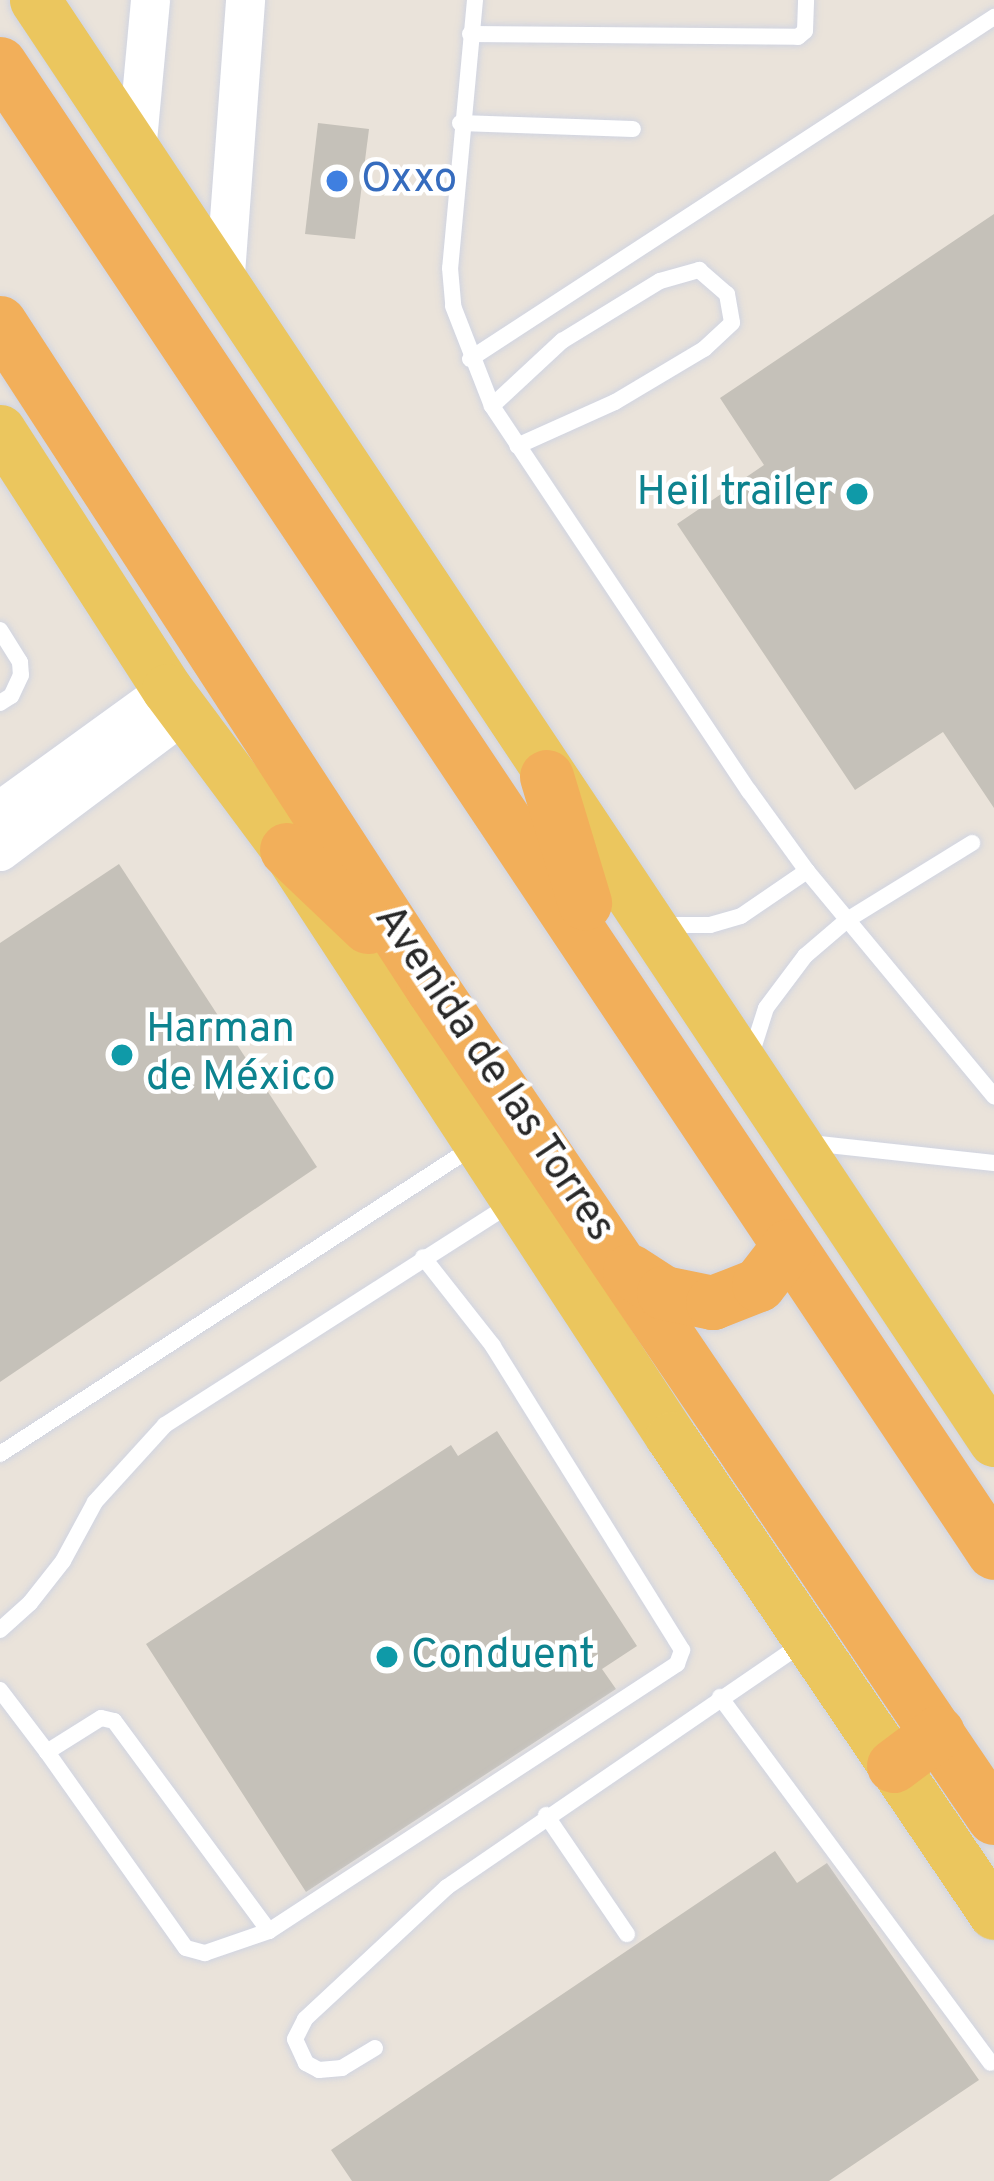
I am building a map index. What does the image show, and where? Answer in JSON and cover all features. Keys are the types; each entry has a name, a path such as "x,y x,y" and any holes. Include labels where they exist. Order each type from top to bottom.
{"highway":[{"path":"0,64 601,957 994,1553"},
{"name":"Avenida de las Torres","path":"0,323 433,989 994,1818"},
{"path":"548,777 601,957"},
{"path":"287,850 433,989"},
{"path":"622,1267 664,1293 712,1303 759,1285 789,1246"},
{"path":"894,1766 938,1733"}],"main road":[{"path":"35,0 994,1441"},
{"name":"Avenida de las Torres","path":"0,430 175,701 287,850 476,1144 994,1914"}],"street":[{"path":"136,151 151,0"},
{"path":"224,286 245,0"},
{"path":"0,810 175,701"},
{"path":"0,851 175,701"}],"lane":[{"path":"475,0 449,268 452,306 492,406 807,871 994,1096"},
{"path":"470,34 798,38 805,31 806,0"},
{"path":"470,359 994,17"},
{"path":"460,123 633,128"},
{"path":"492,406 562,341 660,281 699,270 727,294 732,323 704,349 615,402 517,446"},
{"path":"0,630 20,662 21,675 11,696 0,703"},
{"path":"747,1073 766,1008 783,980 847,920 972,843"},
{"path":"645,922 677,928 741,916 807,871"},
{"path":"792,1140 994,1163"},
{"path":"0,1454 476,1144"},
{"path":"0,1630 41,1589 63,1561 95,1502 165,1424 516,1200"},
{"path":"0,1690 186,1948 205,1953 269,1930 677,1664 682,1649 493,1346 423,1258"},
{"path":"375,2048 342,2068 319,2070 306,2063 295,2039 305,2019 409,1920 546,1816 806,1640"},
{"path":"720,1697 991,2063"},
{"path":"47,1752 101,1718 114,1721 269,1930"},
{"path":"546,1816 627,1934"}],"building":[{"name":"Oxxo","path":"318,123 369,129 355,239 305,234"},
{"name":"Heil trailer","path":"994,214 994,808 943,732 855,790 677,524 764,465 720,398"},
{"name":"Harman de México","path":"119,864 317,1167 0,1382 0,943"},
{"name":"Conduent","path":"497,1431 637,1646 602,1669 616,1689 306,1892 146,1644 451,1445 458,1456"},
{"path":"775,1851 797,1883 827,1863 979,2080 829,2181 352,2181 331,2150"}],"place":[{"name":"Oxxo","path":"337,181"},
{"name":"Heil trailer","path":"857,494"},
{"name":"Harman de México","path":"122,1055"},
{"name":"Conduent","path":"387,1657"}]}
